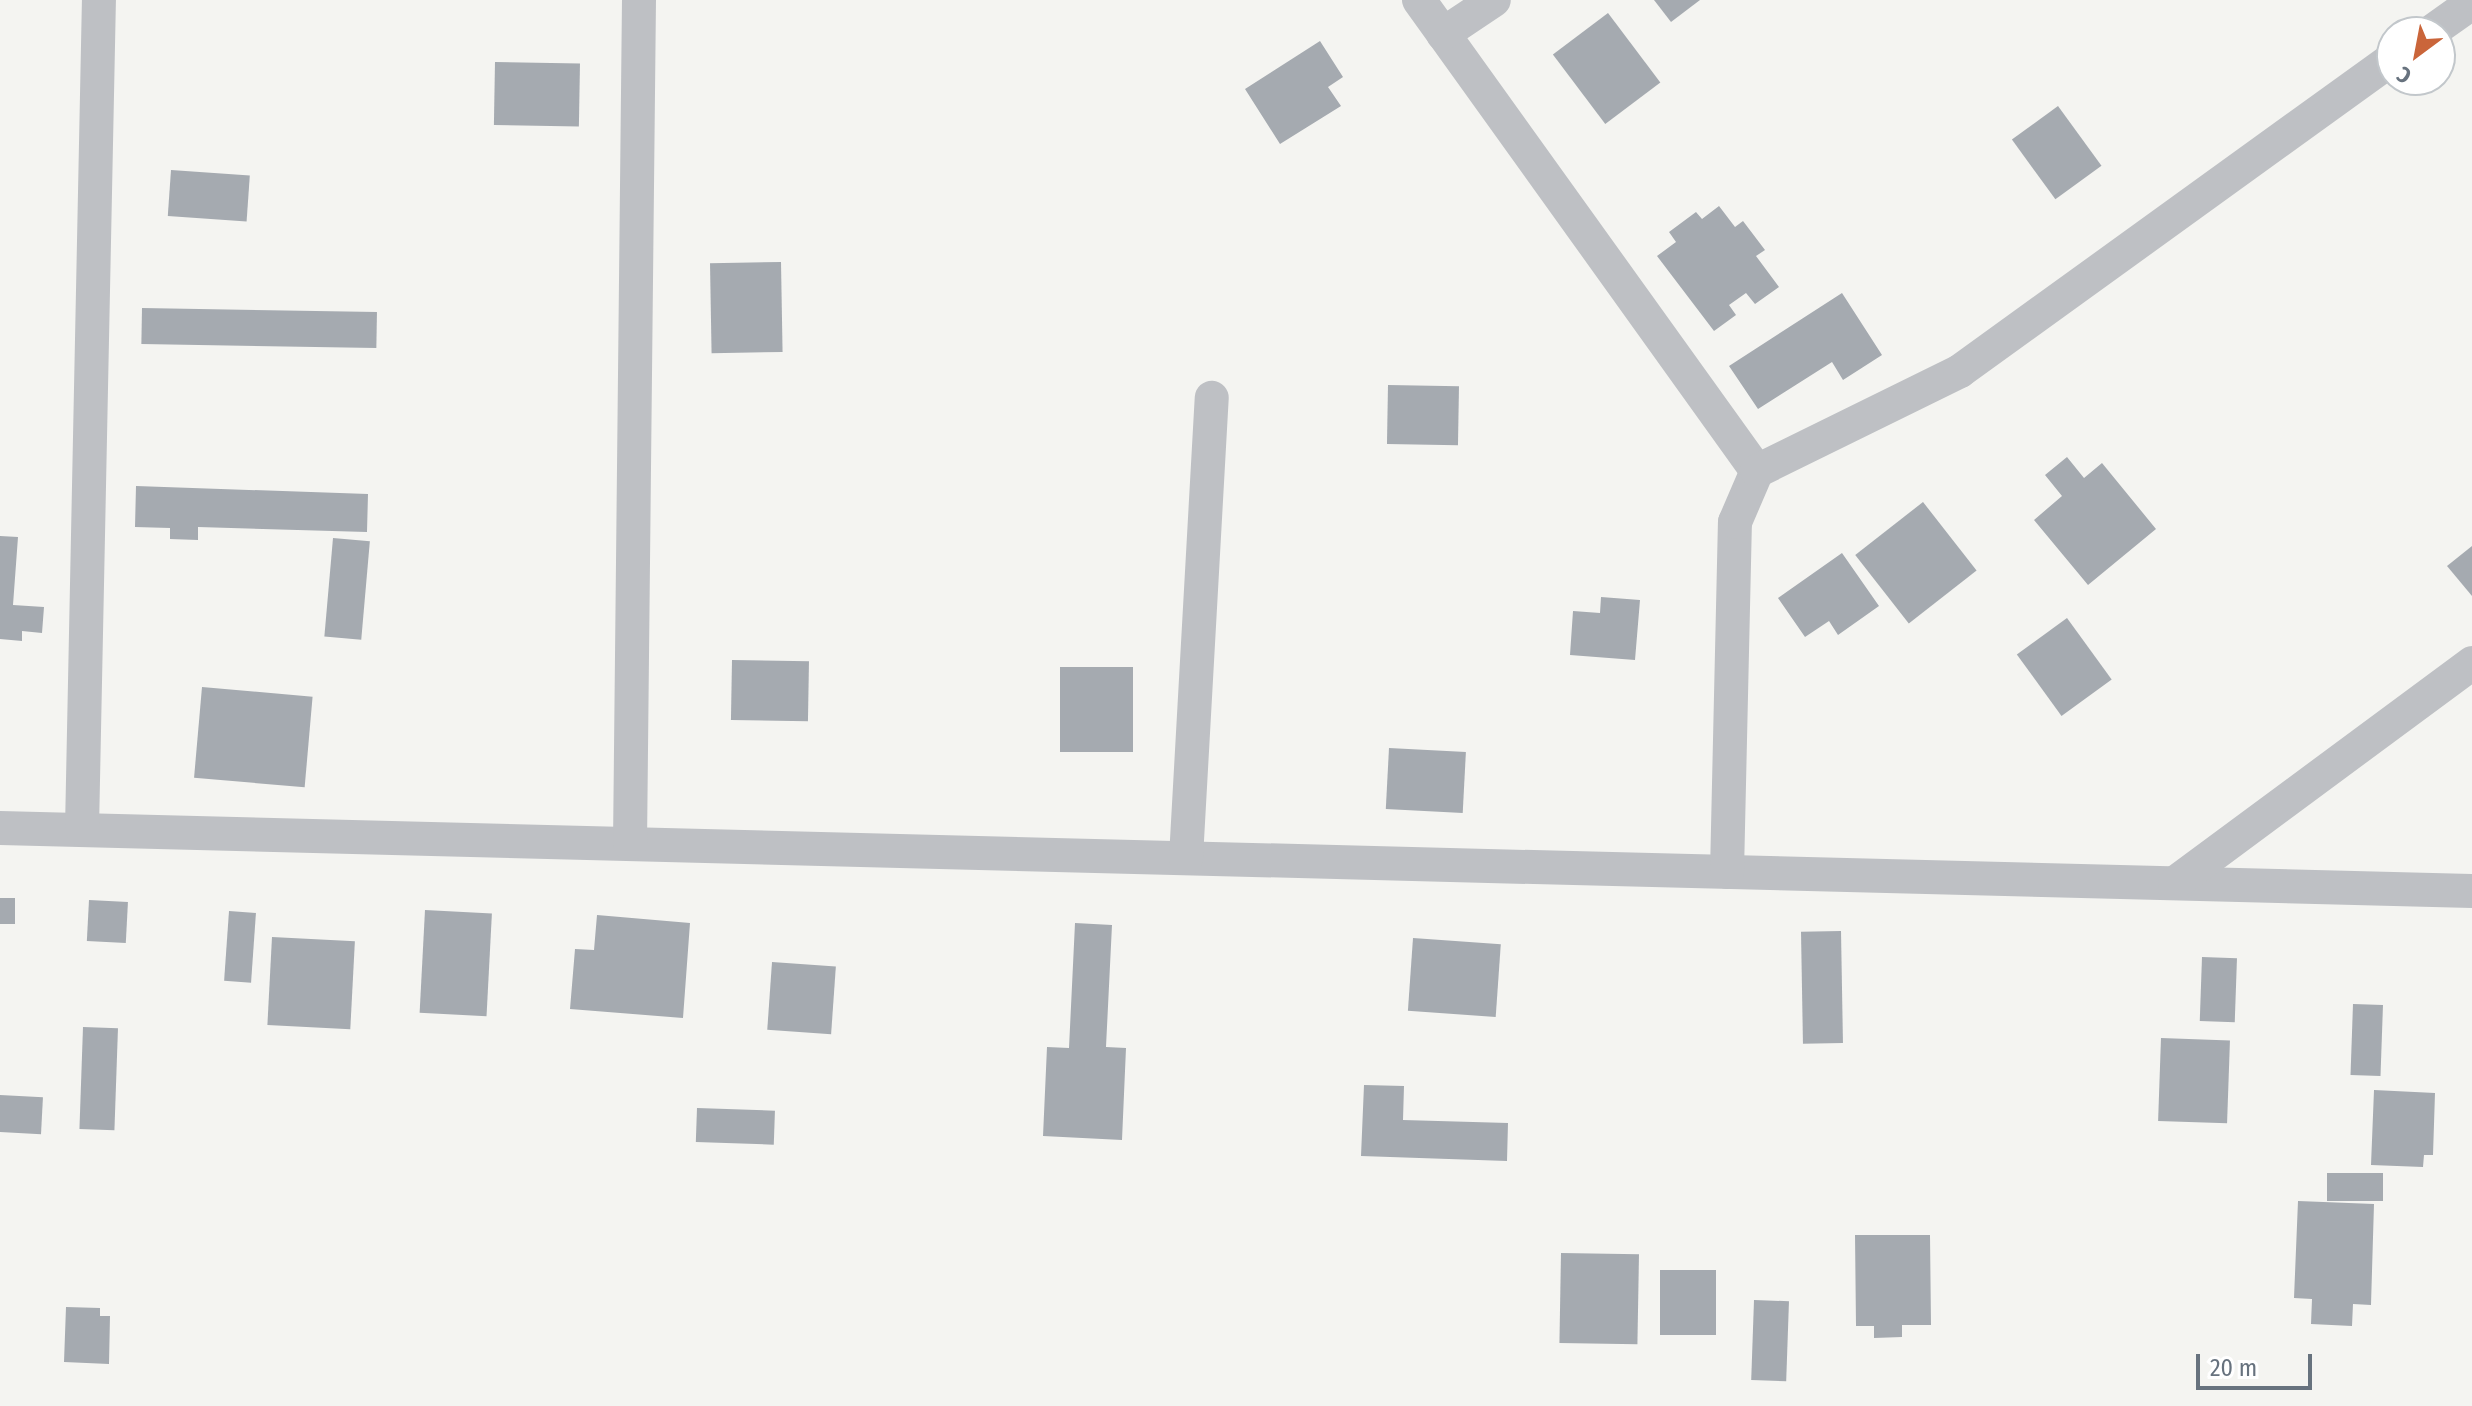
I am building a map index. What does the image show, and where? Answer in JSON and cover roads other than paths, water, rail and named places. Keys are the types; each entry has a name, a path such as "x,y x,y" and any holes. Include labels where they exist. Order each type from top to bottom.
{"street":[{"path":"82,829 99,0"},
{"path":"630,844 639,0"},
{"path":"1419,0 1757,471"},
{"path":"1443,34 1494,0"},
{"path":"2454,16 2472,3"},
{"path":"1727,872 1735,522 1757,471 1960,371 2376,71"},
{"path":"1186,858 1212,398"},
{"path":"2175,883 2472,663"},
{"path":"0,828 2472,891"}]}
